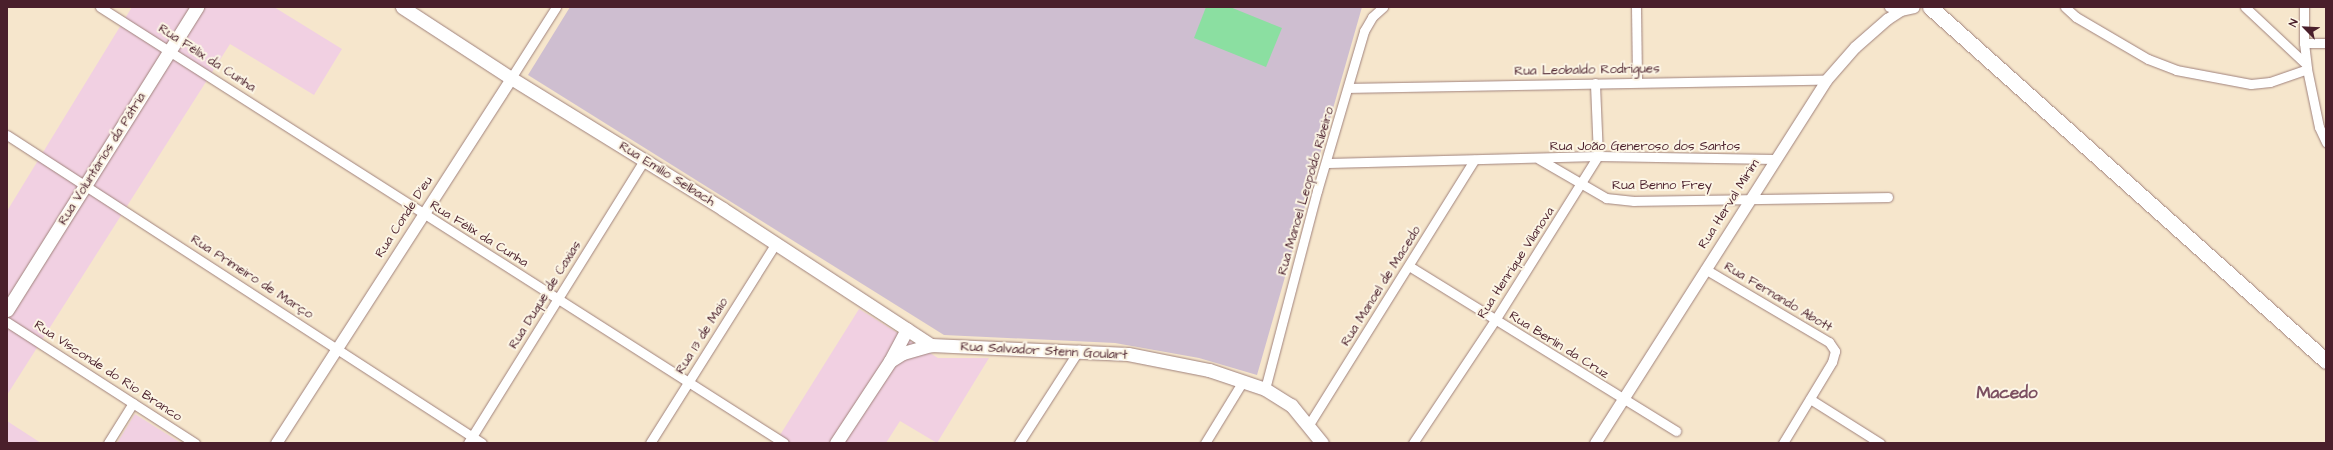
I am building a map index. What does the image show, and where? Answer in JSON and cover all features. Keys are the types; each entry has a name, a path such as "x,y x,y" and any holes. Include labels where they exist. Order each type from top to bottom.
{"highway":[{"path":"1930,7 2326,361"}],"main road":[{"name":"Rua Voluntários da Pátria","path":"7,310 197,7"},
{"name":"Rua Emílio Selbach","path":"402,7 511,78 776,243 931,345"},
{"path":"836,443 890,361 907,329"},
{"name":"Rua Salvador Stenn Goulart","path":"931,345 1079,350 1128,354 1209,370 1265,389 1291,405 1322,443"},
{"path":"890,361 903,353 931,345"}],"street":[{"name":"Rua Félix da Cunha","path":"100,7 170,49 422,213 784,443"},
{"name":"Rua Conde D'eu","path":"276,443 336,346 556,7"},
{"name":"Rua Manoel Leopoldo Ribeiro","path":"1265,389 1317,191 1328,162 1364,31 1372,17 1383,7"},
{"path":"1636,7 1638,82"},
{"path":"1889,7 1901,10"},
{"name":"Rua Herval Mirim","path":"1595,443 1774,159 1826,80 1855,47 1887,19 1901,10 1914,7"},
{"path":"2065,7 2076,17 2148,59 2176,70 2251,84 2270,82 2307,66"},
{"path":"2245,7 2307,66"},
{"path":"2304,7 2304,43 2307,66 2319,127 2326,142"},
{"path":"2304,43 2326,43"},
{"name":"Rua Leobaldo Rodrigues","path":"1349,88 1826,80"},
{"path":"1595,83 1598,156"},
{"name":"Rua Primeiro de Março","path":"7,135 86,184 336,346 470,440 482,443"},
{"name":"Rua João Generoso dos Santos","path":"1539,159 1598,156 1774,159"},
{"name":"Rua Henrique Vilanova","path":"1413,443 1495,320 1582,184 1598,156"},
{"path":"1328,162 1539,159"},
{"name":"Rua Benno Frey","path":"1539,159 1606,198 1634,200 1888,198"},
{"name":"Rua Duque de Caxias","path":"470,440 644,160"},
{"name":"Rua Manoel de Macedo","path":"1308,426 1474,160"},
{"name":"Rua 13 de Maio","path":"650,443 776,243"},
{"name":"Rua Berlin da Cruz","path":"1409,266 1676,431"},
{"name":"Rua Fernando Abott","path":"1705,268 1829,342 1835,351 1810,399"},
{"name":"Rua Visconde do Rio Branco","path":"7,322 195,443"},
{"path":"1019,443 1079,350"},
{"path":"1205,443 1244,381"},
{"path":"1783,443 1810,399 1880,443"},
{"path":"108,443 133,403"}],"shaded area":[{"path":"132,7 274,7 342,49 314,95 230,44 7,395 7,211"},
{"path":"570,7 1362,7 1257,375 1199,358 1115,343 944,335 528,75"},
{"path":"859,309 938,358 989,358 937,443 900,421 886,443 775,443"},
{"path":"135,414 181,443 117,443"},
{"path":"7,421 41,443 7,443"}],"green space":[{"path":"1206,7 1230,7 1282,28 1266,67 1194,38"}],"district":[{"name":"Macedo","path":"2007,394"}]}
